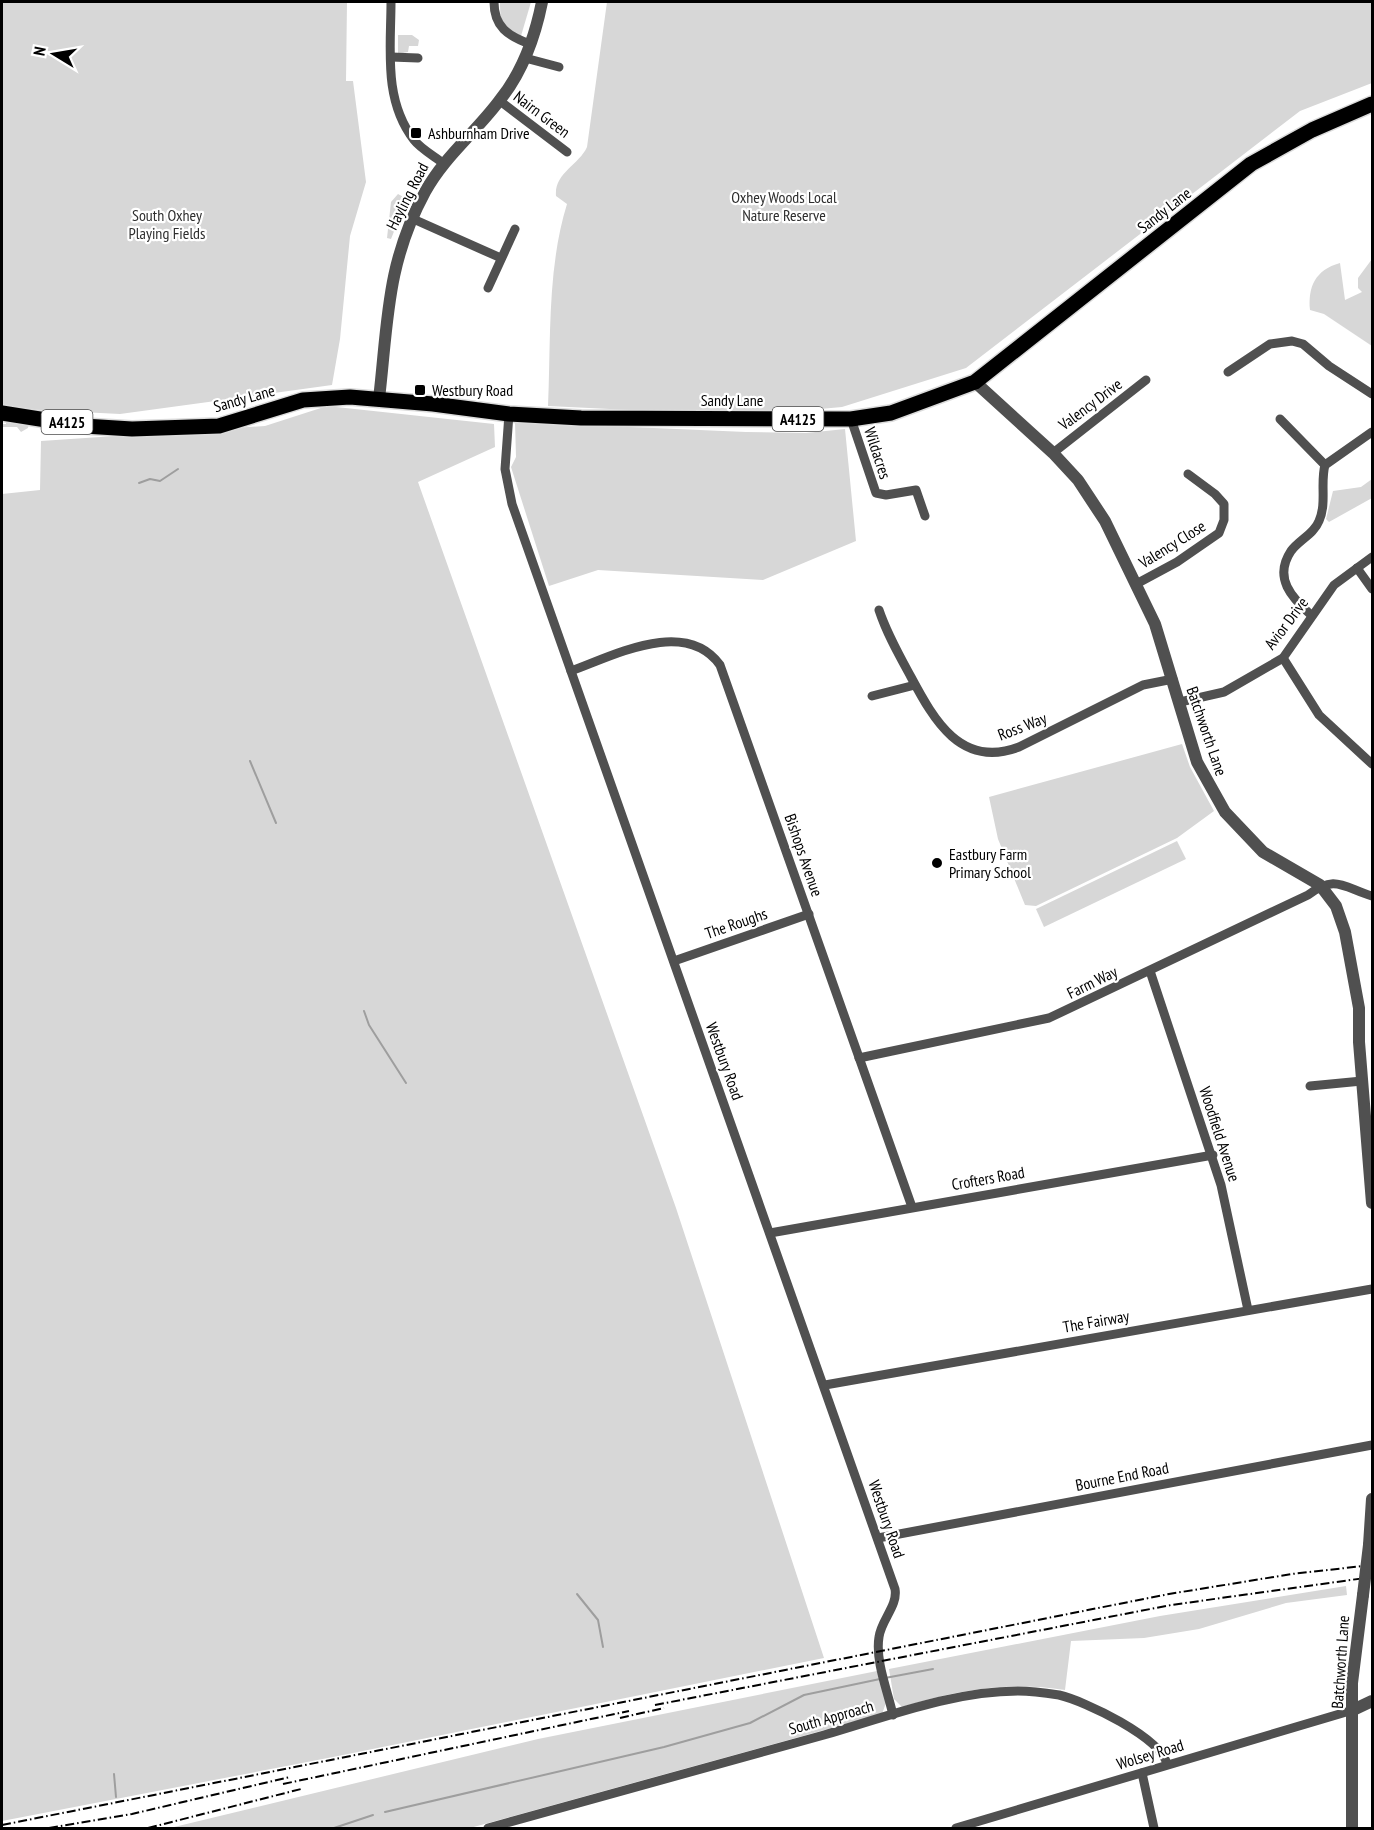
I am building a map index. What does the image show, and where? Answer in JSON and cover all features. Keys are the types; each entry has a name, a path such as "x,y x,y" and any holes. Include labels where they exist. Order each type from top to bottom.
{"main road":[{"name":"Sandy Lane","path":"2,414 39,417 84,426 132,429 219,426 303,400 350,397 509,414 581,418 851,419 891,412 975,382 1251,164 1312,130 1372,105"}],"street":[{"path":"391,2 391,85 404,125 416,142 443,163"},
{"path":"494,2 494,14 502,30 530,44"},
{"name":"Hayling Road","path":"379,399 389,292 401,243 411,218 443,163 500,101 525,58 542,2"},
{"path":"391,57 418,58"},
{"path":"525,58 559,67"},
{"name":"Nairn Green","path":"500,101 567,152"},
{"path":"411,218 501,258"},
{"path":"488,288 515,229"},
{"path":"1228,372 1270,344 1292,341 1303,344 1329,366 1372,394"},
{"name":"Valency Drive","path":"1053,453 1146,380"},
{"name":"Batchworth Lane","path":"975,382 1053,453 1095,504 1138,583 1155,624 1197,762 1225,812 1252,843 1272,860 1320,885 1336,906 1346,932 1359,1008 1362,1082 1369,1120 1372,1203"},
{"name":"Westbury Road","path":"509,414 506,482 825,1385 896,1593 879,1635 878,1646 893,1715"},
{"name":"Wildacres","path":"851,419 876,494 886,495 916,490 925,516"},
{"path":"1280,419 1325,465"},
{"path":"1311,615 1290,595 1284,572 1291,552 1316,527 1320,519 1325,465 1372,432"},
{"name":"Valency Close","path":"1138,583 1202,545 1219,533 1223,526 1224,504 1215,494 1188,474"},
{"name":"Avior Drive","path":"1180,702 1224,692 1282,658 1334,585 1372,557"},
{"path":"1357,568 1372,589"},
{"name":"Ross Way","path":"879,610 892,643 944,731 973,749 994,752 1010,750 1029,743 1143,686 1173,679"},
{"name":"Bishops Avenue","path":"571,671 656,643 684,644 711,654 724,673 912,1207"},
{"path":"1282,658 1319,715 1372,764"},
{"path":"872,696 915,685"},
{"path":"1320,885 1331,882 1372,896"},
{"name":"Farm Way","path":"859,1058 1049,1018 1308,895 1320,885"},
{"name":"The Roughs","path":"674,961 808,914"},
{"name":"Woodfield Avenue","path":"1150,970 1213,1155 1248,1310"},
{"path":"1310,1086 1362,1082"},
{"name":"Crofters Road","path":"770,1233 1213,1155"},
{"name":"The Fairway","path":"825,1385 1372,1289"},
{"name":"Bourne End Road","path":"878,1538 1372,1445"},
{"name":"Batchworth Lane","path":"1352,1828 1352,1683 1369,1545 1372,1499"},
{"name":"South Approach","path":"488,1828 893,1715 989,1694 1019,1691 1059,1695 1089,1706 1125,1726 1164,1756 1167,1764"},
{"path":"1353,1710 1372,1701"},
{"name":"Wolsey Road","path":"956,1828 1353,1710"},
{"path":"1142,1773 1154,1828"}],"green space":[{"name":"South Oxhey Playing Fields","path":"2,2 347,2 346,81 353,81 366,182 350,236 340,339 332,385 120,414 2,408"},
{"path":"500,2 531,2 521,36 509,30 503,22"},
{"name":"Oxhey Woods Local Nature Reserve","path":"607,2 1372,2 1372,83 1300,111 966,368 842,407 798,411 692,413 548,406 553,279 567,204 556,196 556,188 563,175 587,147"},
{"path":"398,35 412,35 419,40 418,46 409,46 408,52 398,54"},
{"path":"398,194 407,199 391,239 387,238 391,202"},
{"path":"1372,259 1372,346 1324,314 1310,310 1310,294 1319,275 1331,266 1340,263 1345,300 1362,292 1358,288 1358,278"},
{"path":"327,406 494,424 495,447 418,482 676,1208 824,1658 2,1821 2,494 40,490 41,441 265,426"},
{"path":"6,419 29,423 28,428 21,432 17,427 2,427 2,424 6,424"},
{"path":"515,422 746,432 806,433 845,429 856,541 763,580 598,570 549,586 511,467 516,457"},
{"path":"1372,479 1372,498 1329,522 1326,519 1333,491 1361,487"},
{"path":"1182,744 1190,767 1214,811 1177,838 1036,906 1025,905 998,839 989,797"},
{"path":"1177,841 1186,859 1044,927 1036,909"},
{"path":"1346,1586 1347,1595 1286,1603 1199,1629 1144,1638 1071,1641 1065,1690 1024,1686 983,1689 942,1696 902,1707 894,1699 889,1669 1160,1616"},
{"path":"877,1671 887,1700 882,1714 470,1828 170,1828 538,1739"}],"waterway":[{"path":"139,483 150,479 160,481 178,469"},
{"path":"250,761 276,823"},
{"path":"364,1011 369,1025 406,1083"},
{"path":"577,1594 598,1620 603,1647"},
{"path":"885,1678 933,1669"},
{"path":"385,1812 664,1747 750,1723 804,1695 880,1679"},
{"path":"114,1774 116,1797"},
{"path":"334,1828 373,1815"}],"railway":[{"path":"2,1825 1169,1594 1292,1574 1372,1565"},
{"path":"655,1705 1171,1605 1372,1577"},
{"path":"620,1718 664,1708"},
{"path":"283,1784 629,1711"},
{"path":"49,1828 132,1814 290,1777"},
{"path":"148,1828 301,1789"}],"place":[{"name":"Ashburnham Drive","path":"416,133"},
{"name":"Westbury Road","path":"420,390"},
{"name":"Eastbury Farm Primary School","path":"937,863"}]}
